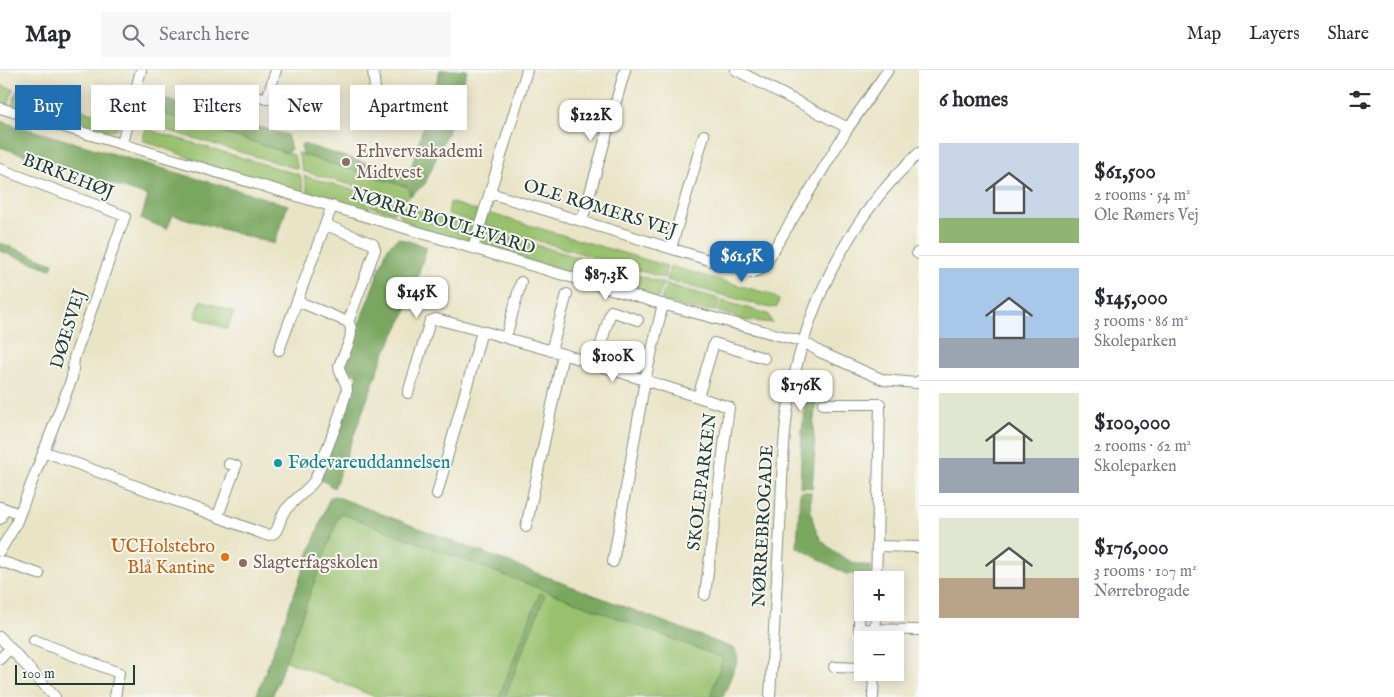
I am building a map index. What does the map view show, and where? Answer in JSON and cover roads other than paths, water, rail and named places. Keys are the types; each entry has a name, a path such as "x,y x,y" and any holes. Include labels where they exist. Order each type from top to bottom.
{"street":[{"path":"122,143 141,70"},
{"path":"259,97 267,99 276,70"},
{"path":"373,70 375,85"},
{"path":"473,248 527,70"},
{"path":"582,221 625,70"},
{"path":"736,70 848,128"},
{"name":"OLE RØMERS VEJ","path":"490,193 751,273 762,269 848,128 888,70"},
{"name":"NØRRE BOULEVARD","path":"0,108 662,304 804,342 820,352 884,380 916,383 919,381"},
{"path":"672,248 704,135"},
{"name":"NØRREBROGADE","path":"770,697 787,416 794,379 810,320 829,275 847,241 873,202 919,153"},
{"name":"BIRKEHØJ","path":"0,169 125,216"},
{"name":"NØRRE BOULEVARD","path":"279,350 332,206"},
{"name":"DØESVEJ","path":"0,551 15,526 72,378 74,358 125,216"},
{"path":"326,225 373,244 375,247 348,322"},
{"path":"506,337 521,282"},
{"path":"551,351 567,294"},
{"path":"43,451 266,535 272,535 276,531 285,510 314,480 337,423 347,390 347,385 339,370 339,366 351,334 351,327 348,322 297,301"},
{"path":"613,562 645,380 662,304"},
{"path":"594,364 611,311 638,320"},
{"name":"SKOLEPARKEN","path":"408,393 430,321 436,319 563,354 729,407 705,595"},
{"path":"437,494 482,331"},
{"name":"SKOLEPARKEN","path":"698,397 714,343 764,358"},
{"path":"526,527 563,354"},
{"path":"823,404 880,404 876,571"},
{"path":"218,516 236,466 230,464"},
{"path":"2,512 19,514"},
{"path":"877,546 919,547"},
{"path":"0,561 39,574"},
{"path":"859,621 859,629 864,631"},
{"path":"904,632 919,630"},
{"path":"0,638 55,697"},
{"path":"34,640 119,673 115,697"},
{"path":"0,659 10,648"},
{"path":"834,667 854,668"},
{"path":"873,697 874,681"}],"place":[{"name":"Erhvervsakademi Midtvest","path":"346,162"},
{"name":"Fødevareuddannelsen","path":"278,463"},
{"name":"UCHolstebro Blå Kantine","path":"225,557"},
{"name":"Slagterfagskolen","path":"243,563"}]}
